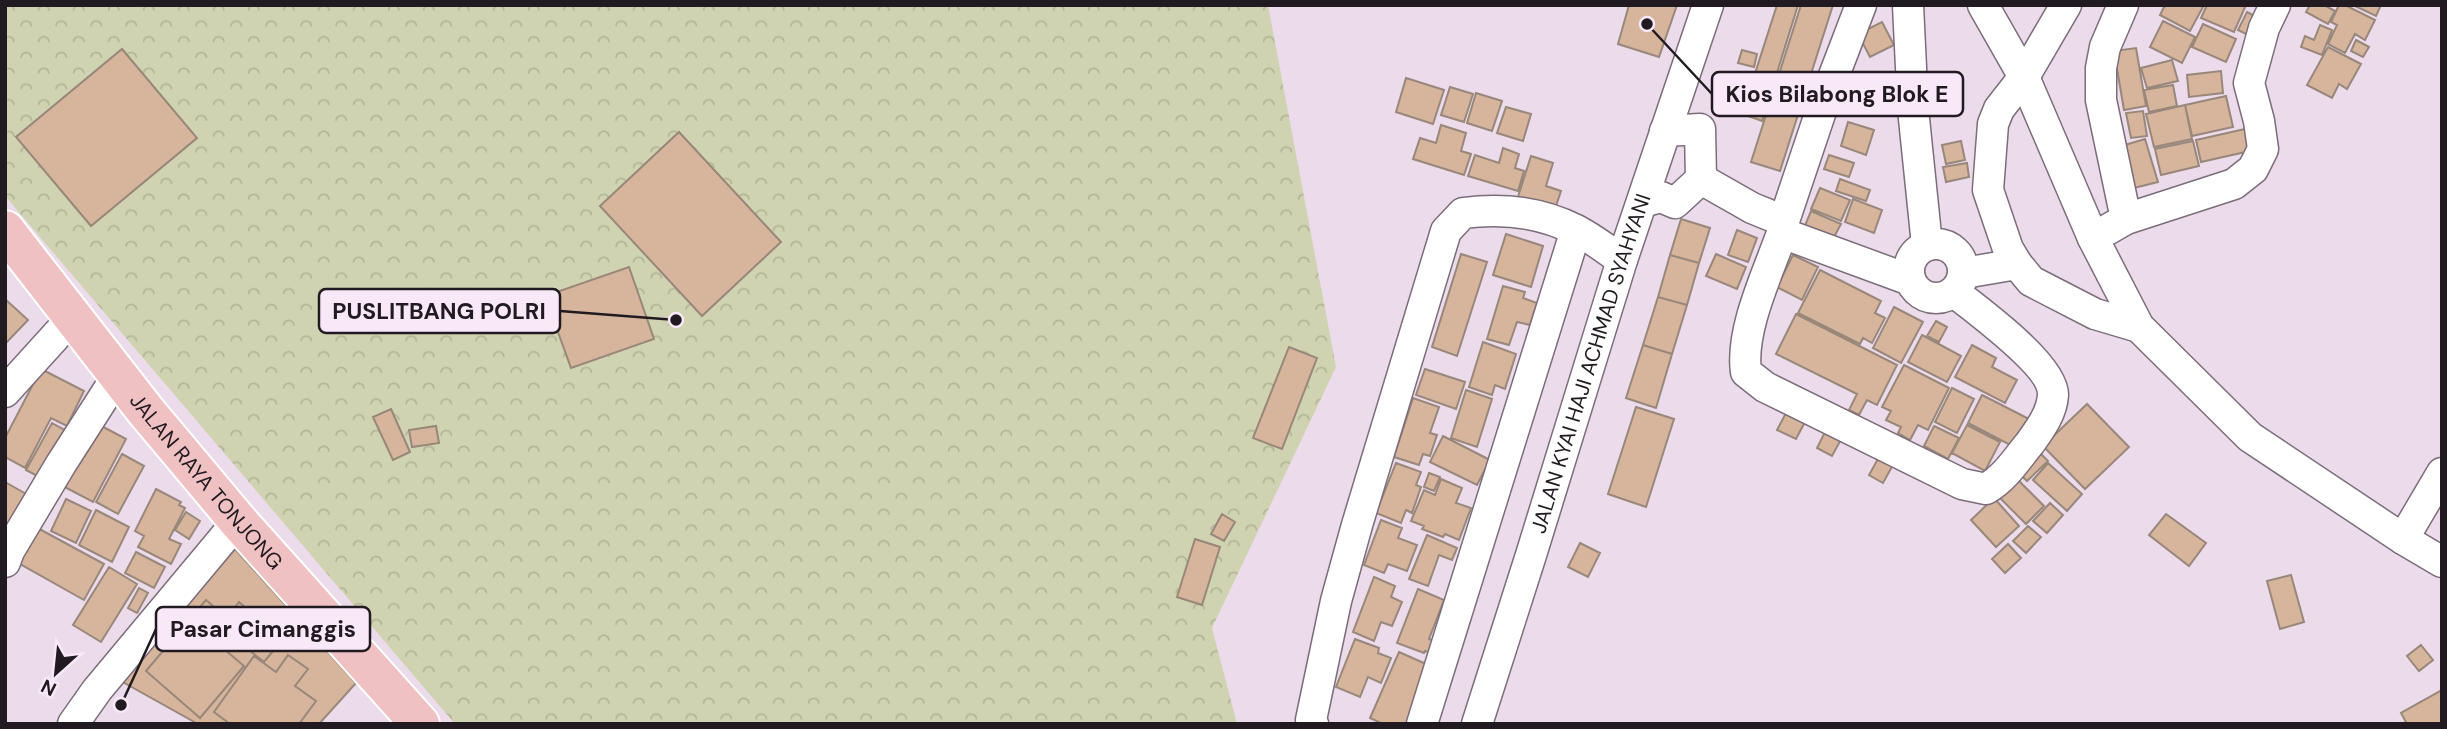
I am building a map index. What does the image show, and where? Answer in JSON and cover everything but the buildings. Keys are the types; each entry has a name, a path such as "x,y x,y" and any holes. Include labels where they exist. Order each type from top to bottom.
{"main road":[{"name":"JALAN RAYA TONJONG","path":"5,230 118,376 238,521 420,724"}],"street":[{"name":"JALAN KYAI HAJI ACHMAD SYAHYANI","path":"1476,724 1622,260 1708,5"},
{"path":"1861,5 1825,99 1746,337 1743,356 1746,372 1765,387 1962,484 1986,489 1999,481 2040,429 2051,407 2053,392 2046,375 2032,358 1959,282"},
{"path":"1908,5 1913,109 1927,245"},
{"path":"1983,5 2024,77 2093,238 2139,327 2250,437 2442,562"},
{"path":"2066,5 2024,77 1998,109 1993,124 1988,190 2003,237 2017,264 2031,281 2095,314 2139,327"},
{"path":"2123,5 2105,47 2101,68 2101,100 2126,219"},
{"path":"2093,238 2126,219 2234,184 2253,169 2263,149 2249,83 2264,28 2275,5"},
{"path":"1642,202 1661,197 1675,203 1701,179 1700,129 1665,131"},
{"path":"1701,179 1783,227 1910,280"},
{"path":"1313,724 1311,720 1336,601 1446,231 1463,212 1487,209 1537,215 1576,230 1622,260"},
{"path":"1422,724 1576,230"},
{"path":"1959,282 1962,261 1948,246 1938,243 1927,245 1918,250 1911,259 1908,269 1915,289 1924,296 1934,298 1945,297 1959,282 2017,264"},
{"path":"5,391 73,317"},
{"path":"5,562 61,464 118,376"},
{"path":"2403,539 2442,473"},
{"path":"73,724 97,690 238,521"}],"green space":[{"path":"5,5 1268,5 1336,367 1212,628 1237,724 455,724 5,196"}],"place":[{"name":"Kios Bilabong Blok E","path":"1647,24"},
{"name":"PUSLITBANG POLRI","path":"676,320"},
{"name":"Pasar Cimanggis","path":"121,705"}]}
